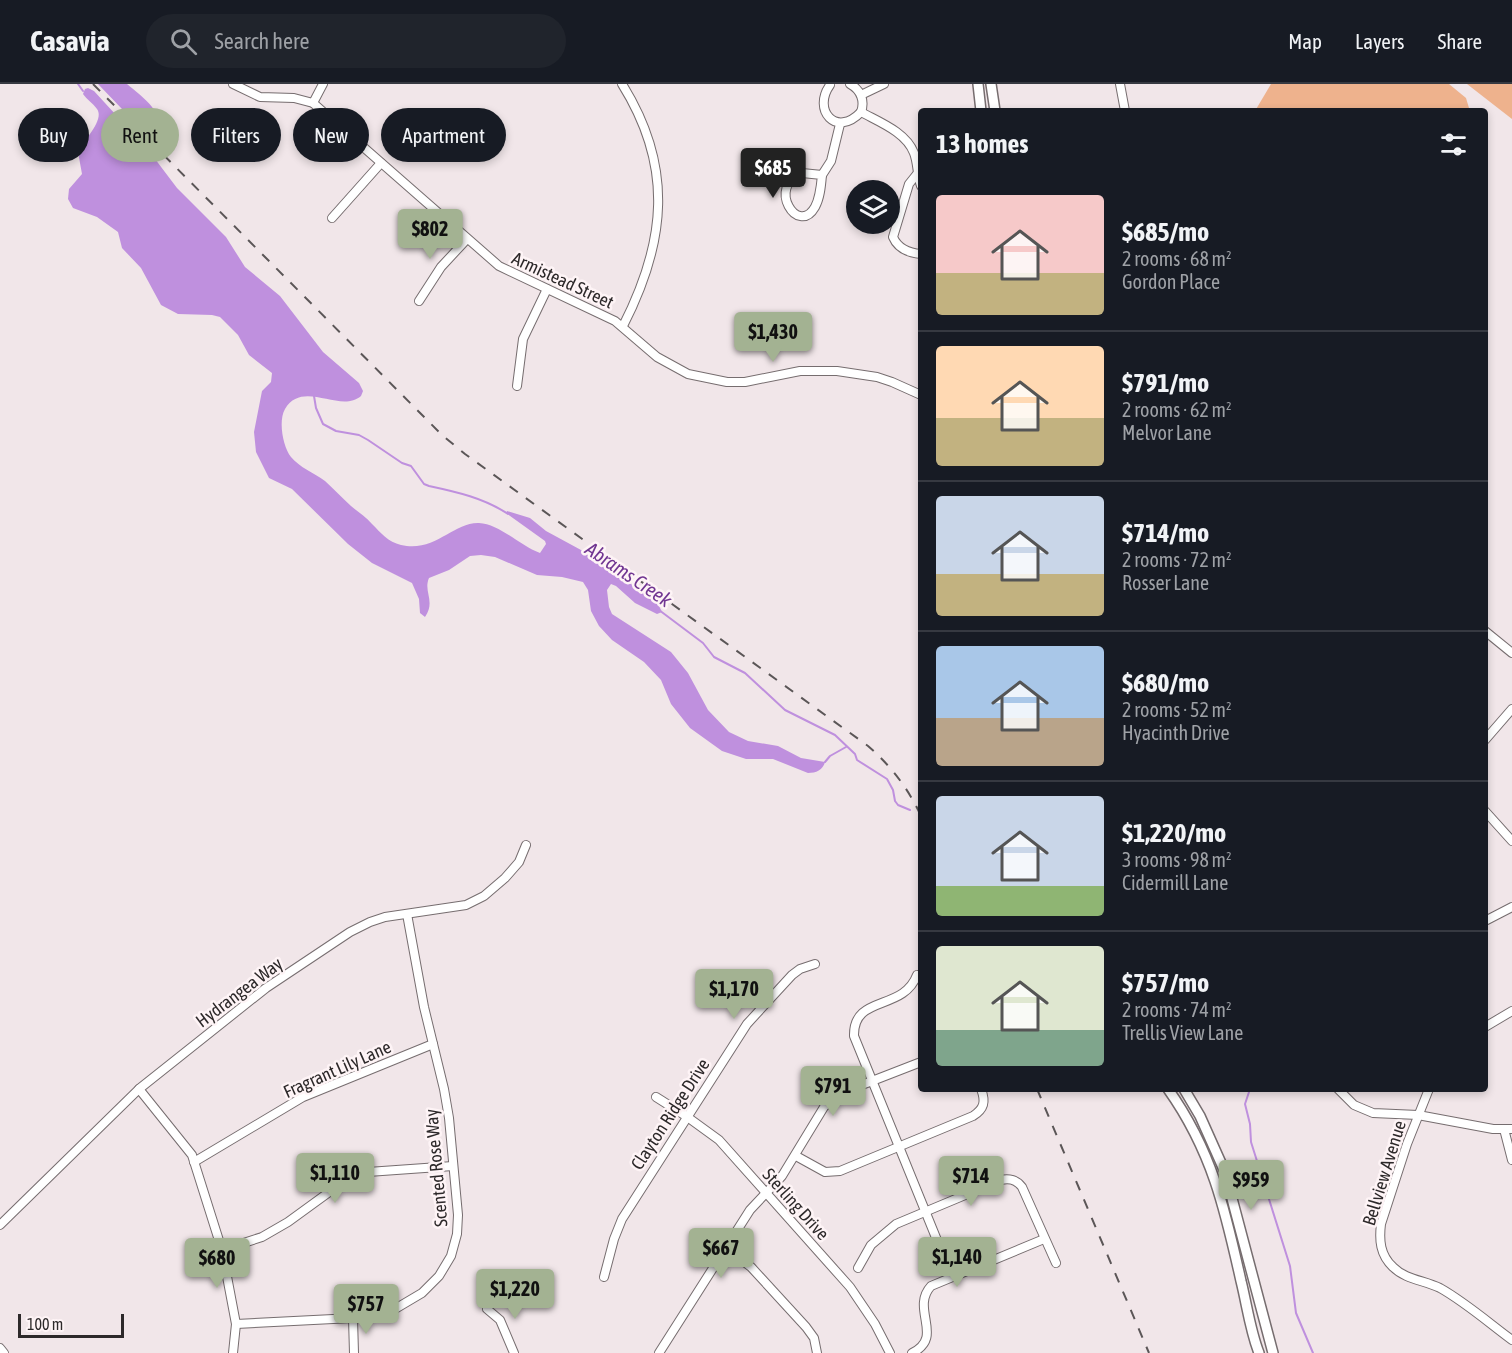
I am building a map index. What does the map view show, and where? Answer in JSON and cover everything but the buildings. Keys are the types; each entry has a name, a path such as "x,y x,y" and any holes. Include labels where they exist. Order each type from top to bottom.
{"main road":[{"path":"978,84 981,108"},
{"path":"991,84 995,108"},
{"path":"1170,1092 1190,1122 1211,1166 1259,1353"},
{"path":"1186,1092 1200,1116 1226,1172 1272,1353"}],"street":[{"path":"233,84 260,97 294,98 313,103 323,84"},
{"path":"622,84 632,99 648,138 657,177 658,193 653,250 642,286 623,326"},
{"path":"831,84 824,97 824,109 832,120 840,124 855,119 863,107 860,92 850,84"},
{"path":"861,95 884,84"},
{"path":"1120,84 1124,108"},
{"name":"Armistead Street","path":"313,103 499,266 606,316 623,326 668,364 699,378 727,382 745,382 800,371 837,371 884,380 918,394"},
{"path":"861,112 897,133 906,141 913,150 918,177"},
{"path":"822,175 802,173 791,180 786,192 786,204 794,214 800,216 812,212 818,200 822,175 831,161 840,124"},
{"path":"332,218 381,163"},
{"path":"917,174 909,184 893,237 902,249 918,253"},
{"path":"419,301 441,267 467,239"},
{"path":"517,386 523,339 547,289"},
{"path":"1488,633 1512,652"},
{"path":"1488,737 1512,709"},
{"path":"1488,814 1512,841"},
{"name":"Hydrangea Way","path":"0,1225 139,1089 266,988 350,932 385,917 466,905 484,896 519,862 526,844"},
{"path":"1488,919 1512,907"},
{"name":"Scented Rose Way","path":"236,1324 353,1318 395,1308 422,1293 439,1276 451,1256 457,1234 458,1215 449,1118 416,969 407,914"},
{"name":"Clayton Ridge Drive","path":"604,1277 622,1219 747,1024 759,1008 792,975 815,964"},
{"path":"917,975 913,985 906,993 869,1008 857,1021 854,1032 855,1042 952,1276"},
{"path":"1488,1025 1512,1011"},
{"name":"Fragrant Lily Lane","path":"194,1162 303,1097 433,1044"},
{"path":"659,1353 750,1210 782,1176 830,1100 836,1095 918,1063"},
{"path":"139,1089 192,1155 222,1250 236,1324 233,1353"},
{"path":"796,1156 820,1170 834,1172 978,1113 984,1102 982,1092"},
{"path":"1341,1092 1354,1105 1373,1113 1418,1115 1508,1129 1512,1160"},
{"name":"Bellview Avenue","path":"1428,1092 1381,1224 1383,1253 1393,1268 1400,1273 1440,1288 1512,1340"},
{"name":"Sterling Drive","path":"656,1097 719,1140 850,1287 875,1324 890,1353"},
{"path":"222,1250 262,1237 288,1222 332,1190 368,1172 453,1166"},
{"path":"858,1268 866,1251 883,1233 896,1224 1000,1180 1011,1180 1022,1187 1056,1263"},
{"path":"912,1353 922,1346 927,1335 928,1328 923,1308 926,1293 934,1285 1044,1239"},
{"path":"726,1248 751,1267 806,1327 814,1338 817,1353"},
{"path":"487,1309 500,1320 514,1353"},
{"path":"353,1318 354,1353"},
{"path":"0,1348 4,1353"}],"shaded area":[{"path":"98,84 127,84 153,108 121,108"},
{"path":"1271,84 1449,84 1466,98 1469,108 1257,108"},
{"path":"1467,84 1512,84 1512,119"},
{"path":"85,89 94,91 110,108 101,108 101,162 157,162 177,188 226,237 245,267 280,296 323,352 359,383 363,391 361,396 352,400 302,397 293,401 285,409 282,434 288,453 294,461 325,481 385,537 401,545 424,545 461,527 479,523 495,527 540,553 546,544 545,541 506,513 507,511 530,518 546,531 581,550 658,604 662,612 657,614 635,603 616,586 611,584 607,590 612,614 671,652 688,673 708,710 729,732 748,741 778,746 801,758 825,762 823,767 816,772 808,773 773,759 746,759 722,751 690,728 671,704 661,680 644,662 612,640 599,626 591,611 588,590 583,582 537,575 495,557 470,556 449,570 429,578 427,588 430,601 425,617 420,613 419,599 412,583 372,563 348,544 292,489 269,478 256,452 254,432 262,391 271,382 272,373 249,355 238,335 220,317 178,314 161,305 141,268 122,248 118,232 97,217 73,208 68,199 69,189 82,174 80,162 89,162 89,135 96,125 99,114 83,94"}],"waterway":[{"name":"Abrams Creek","path":"78,84 83,91"},
{"name":"Abrams Creek","path":"314,396 323,424 336,431 359,435 368,440 402,463 411,466 424,484 480,500 508,514"},
{"name":"Abrams Creek","path":"659,610 703,643 714,657 745,673 785,710 835,735 855,754 857,760 887,779 893,790 895,801 898,805 910,810"},
{"path":"825,762 830,756 846,747"},
{"name":"Abrams Creek","path":"1249,1092 1245,1104 1250,1124 1251,1142 1290,1266 1296,1313 1313,1353"}],"railway":[{"path":"93,84 442,435 868,746 898,778 918,811"},
{"path":"1038,1092 1149,1353"}]}
